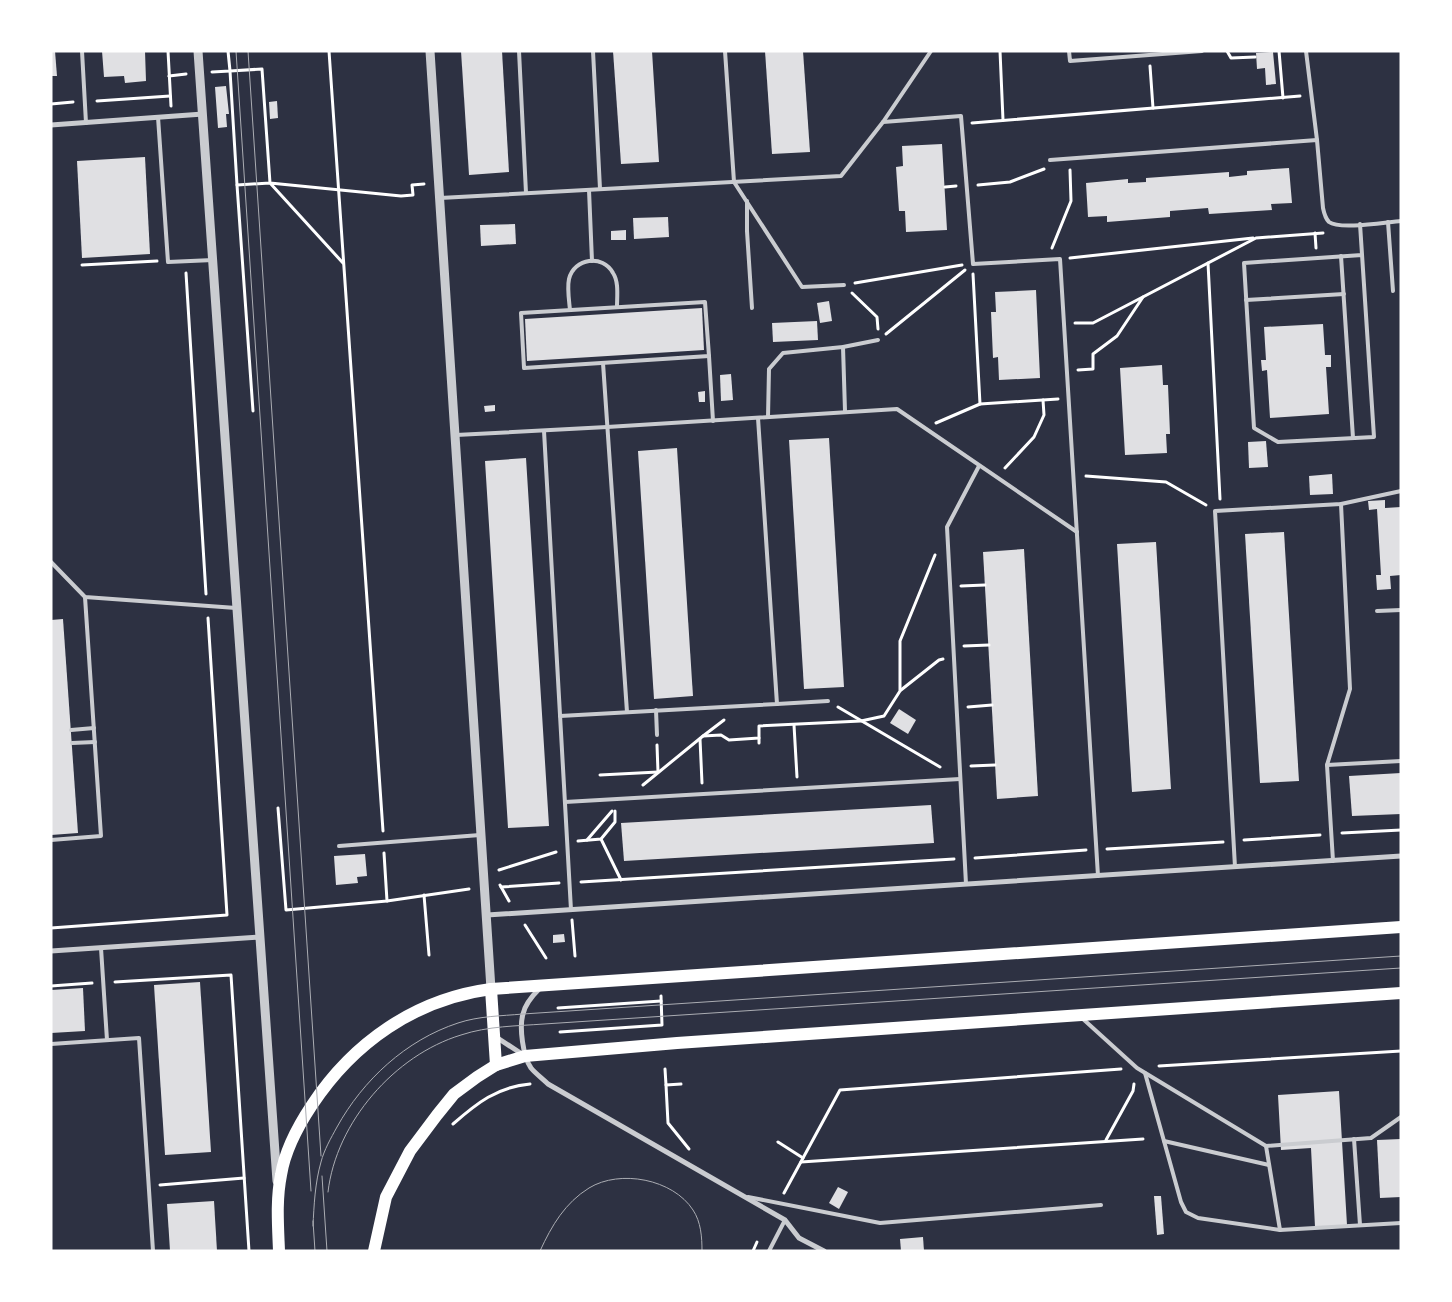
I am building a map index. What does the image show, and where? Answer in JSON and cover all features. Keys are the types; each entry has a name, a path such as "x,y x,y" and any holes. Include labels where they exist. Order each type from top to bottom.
{"main road":[{"path":"279,1251 278,1197 281,1173 306,1114 334,1075 373,1037 423,1007 452,997 491,989 1401,927"},
{"path":"491,989 496,1065"},
{"path":"374,1251 386,1197 410,1151 454,1094 496,1065 525,1056 1401,993"}],"street":[{"path":"198,51 278,1197"},
{"path":"430,51 491,989"},
{"path":"51,125 203,114"},
{"path":"487,915 1401,856"},
{"path":"51,951 260,937"},
{"path":"542,986 530,997 523,1014 522,1026 525,1056 531,1068 546,1082 785,1220 799,1238 824,1251"},
{"path":"494,1035 525,1056"}],"lane":[{"path":"82,51 86,122"},
{"path":"519,51 526,193"},
{"path":"593,51 600,189"},
{"path":"725,51 734,182 802,287 844,285"},
{"path":"440,198 841,176 883,122 931,51"},
{"path":"1069,51 1070,61 1202,51"},
{"path":"1306,51 1325,217 1330,223 1336,224 1401,221"},
{"path":"883,122 962,116 973,264 1060,259 1098,876"},
{"path":"158,117 168,262 213,260"},
{"path":"1050,160 1317,140"},
{"path":"589,190 592,260"},
{"path":"747,201 752,308"},
{"path":"1388,222 1393,291"},
{"path":"1360,224 1374,437 1278,442 1254,428 1244,263 1362,255"},
{"path":"1341,256 1353,438"},
{"path":"570,310 568,281 570,274 582,262 592,260 604,263 615,275 617,307"},
{"path":"1246,300 1344,294"},
{"path":"709,356 524,368 521,313 705,302 709,356 713,421"},
{"path":"768,417 769,369 783,353 843,347 878,340"},
{"path":"843,347 845,412"},
{"path":"603,363 627,712"},
{"path":"456,435 897,409 1077,532"},
{"path":"758,418 778,704"},
{"path":"544,431 571,910"},
{"path":"966,884 947,527 979,466"},
{"path":"1235,867 1215,510 1342,504 1401,491"},
{"path":"1333,861 1328,765 1350,689 1342,504"},
{"path":"51,562 85,597 101,836 51,840"},
{"path":"85,597 237,608"},
{"path":"1377,611 1401,610"},
{"path":"560,716 828,701"},
{"path":"656,710 657,735"},
{"path":"71,730 94,728"},
{"path":"72,743 94,742"},
{"path":"1328,765 1401,760"},
{"path":"565,802 960,779"},
{"path":"339,846 482,834"},
{"path":"101,948 107,1040"},
{"path":"1079,1016 1137,1068 1266,1146 1371,1138 1401,1117"},
{"path":"51,1044 139,1038 153,1251"},
{"path":"1145,1073 1181,1202 1186,1212 1198,1218 1280,1230 1401,1223"},
{"path":"1354,1139 1360,1226"},
{"path":"1164,1141 1269,1165"},
{"path":"1266,1146 1280,1230"},
{"path":"743,1196 880,1223 1101,1205"},
{"path":"769,1251 785,1220"}],"path":[{"path":"168,51 172,116"},
{"path":"329,51 387,901"},
{"path":"1000,51 1003,120"},
{"path":"1226,51 1232,58 1255,57"},
{"path":"1280,51 1283,98"},
{"path":"1150,55 1153,108"},
{"path":"252,411 230,71 262,69 270,183 344,264"},
{"path":"51,104 170,96"},
{"path":"962,124 1312,96"},
{"path":"1047,260 1071,201 1070,165"},
{"path":"966,186 1010,182 1048,167"},
{"path":"237,186 270,183 402,196 413,195 412,185 439,183"},
{"path":"1060,259 1326,232"},
{"path":"1064,324 1092,323 1256,238"},
{"path":"82,265 168,260"},
{"path":"51,928 227,915 185,261"},
{"path":"1208,263 1220,510"},
{"path":"844,285 973,264"},
{"path":"878,340 973,264"},
{"path":"973,264 980,404"},
{"path":"844,285 877,317 878,340"},
{"path":"1067,370 1093,369 1093,354 1117,336 1143,297"},
{"path":"924,428 980,404 1069,398"},
{"path":"996,478 1034,437 1044,415 1043,400"},
{"path":"1074,475 1166,482 1215,510"},
{"path":"900,691 900,641 936,553"},
{"path":"950,586 985,585"},
{"path":"953,647 988,645"},
{"path":"759,743 759,726 861,721 884,716 900,691 939,660 954,659"},
{"path":"828,701 960,779"},
{"path":"956,708 992,705"},
{"path":"794,725 798,787"},
{"path":"657,735 658,772"},
{"path":"600,775 658,772 703,736 721,735 729,740 759,738"},
{"path":"700,739 702,793"},
{"path":"960,767 995,765"},
{"path":"278,808 286,910 387,901 469,889"},
{"path":"568,841 587,840 600,839 615,822 614,808 587,840"},
{"path":"600,839 621,880"},
{"path":"499,870 568,848"},
{"path":"424,895 429,955"},
{"path":"571,910 575,956"},
{"path":"51,986 231,975 249,1251"},
{"path":"560,1032 662,1025 661,996"},
{"path":"558,1008 661,1001"},
{"path":"778,1203 840,1090 1401,1051"},
{"path":"1105,1141 1134,1091 1137,1068"},
{"path":"665,1069 668,1123 692,1152"},
{"path":"449,1128 473,1106 495,1092 519,1085 546,1082"},
{"path":"666,1085 681,1084"},
{"path":"778,1142 802,1160 1143,1138"},
{"path":"149,1185 244,1178"},
{"path":"753,1251 773,1213"}],"building":[{"path":"51,51 55,51 57,76 51,76"},
{"path":"102,51 145,51 146,81 125,83 124,76 104,77"},
{"path":"461,51 502,51 509,172 469,175"},
{"path":"613,51 652,51 659,162 621,164"},
{"path":"765,51 803,51 810,152 772,154"},
{"path":"1273,52 1276,84 1266,85 1265,68 1257,69 1256,53"},
{"path":"226,86 229,114 226,114 227,127 218,128 215,87"},
{"path":"277,101 278,118 270,119 269,102"},
{"path":"942,144 947,230 906,232 905,211 899,211 896,167 903,166 902,146"},
{"path":"145,157 150,254 82,258 77,161"},
{"path":"1289,168 1292,203 1271,204 1272,210 1209,214 1208,208 1170,211 1170,217 1107,222 1107,216 1088,217 1086,183 1128,179 1128,183 1146,182 1146,178 1229,172 1229,177 1247,175 1247,171"},
{"path":"668,217 669,237 634,239 633,218"},
{"path":"515,224 516,244 481,246 480,225"},
{"path":"626,230 626,240 611,240 611,231"},
{"path":"1036,290 1040,378 999,380 998,357 993,358 991,312 996,312 995,292"},
{"path":"829,301 832,321 820,323 817,303"},
{"path":"702,308 704,350 527,361 525,319"},
{"path":"817,321 818,340 773,342 772,323"},
{"path":"1323,324 1325,355 1331,355 1331,367 1326,367 1329,414 1270,418 1267,370 1262,371 1261,360 1266,360 1264,327"},
{"path":"1162,365 1163,385 1168,385 1170,434 1166,434 1167,453 1125,455 1120,368"},
{"path":"731,374 733,400 721,401 720,375"},
{"path":"705,391 705,402 699,402 698,392"},
{"path":"495,405 495,411 485,412 484,406"},
{"path":"829,438 844,687 804,689 789,440"},
{"path":"1266,441 1268,467 1249,468 1248,442"},
{"path":"677,448 693,696 654,699 638,451"},
{"path":"526,458 549,826 508,828 485,461"},
{"path":"1332,474 1333,494 1310,495 1309,476"},
{"path":"1385,500 1385,508 1401,507 1401,575 1390,576 1391,589 1377,590 1376,575 1381,575 1377,509 1369,510 1368,501"},
{"path":"1284,532 1299,781 1260,783 1245,534"},
{"path":"1156,542 1171,789 1132,792 1117,544"},
{"path":"1024,549 1038,796 997,799 983,552"},
{"path":"63,619 78,833 51,835 51,620"},
{"path":"899,709 916,720 908,734 890,723"},
{"path":"1401,773 1401,814 1352,816 1349,776"},
{"path":"931,805 934,843 624,861 621,823"},
{"path":"365,854 367,876 357,877 358,883 336,885 334,856"},
{"path":"564,934 565,942 553,943 553,935"},
{"path":"200,982 211,1152 165,1155 154,985"},
{"path":"83,988 85,1031 51,1033 51,990"},
{"path":"1339,1091 1347,1225 1315,1227 1311,1148 1281,1150 1278,1095"},
{"path":"1401,1139 1401,1197 1380,1198 1377,1140"},
{"path":"838,1187 848,1192 839,1209 829,1203"},
{"path":"1154,1196 1161,1196 1164,1234 1157,1235"},
{"path":"214,1201 217,1251 170,1251 167,1204"},
{"path":"923,1237 924,1251 901,1251 900,1239"}],"tram line":[{"path":"236,51 311,1191"},
{"path":"248,51 321,1156"},
{"path":"313,1226 316,1186 322,1158 337,1127 360,1093 373,1078 404,1051 439,1030 474,1019 523,1014 1401,956"},
{"path":"328,1192 333,1166 343,1141 356,1117 392,1075 414,1058 437,1045 461,1035 482,1030 513,1026 1401,968"},
{"path":"322,1176 327,1251"},
{"path":"540,1251 560,1215 580,1194 602,1182 630,1178 659,1184 684,1199 698,1220 702,1251"},
{"path":"313,1221 315,1251"}]}
